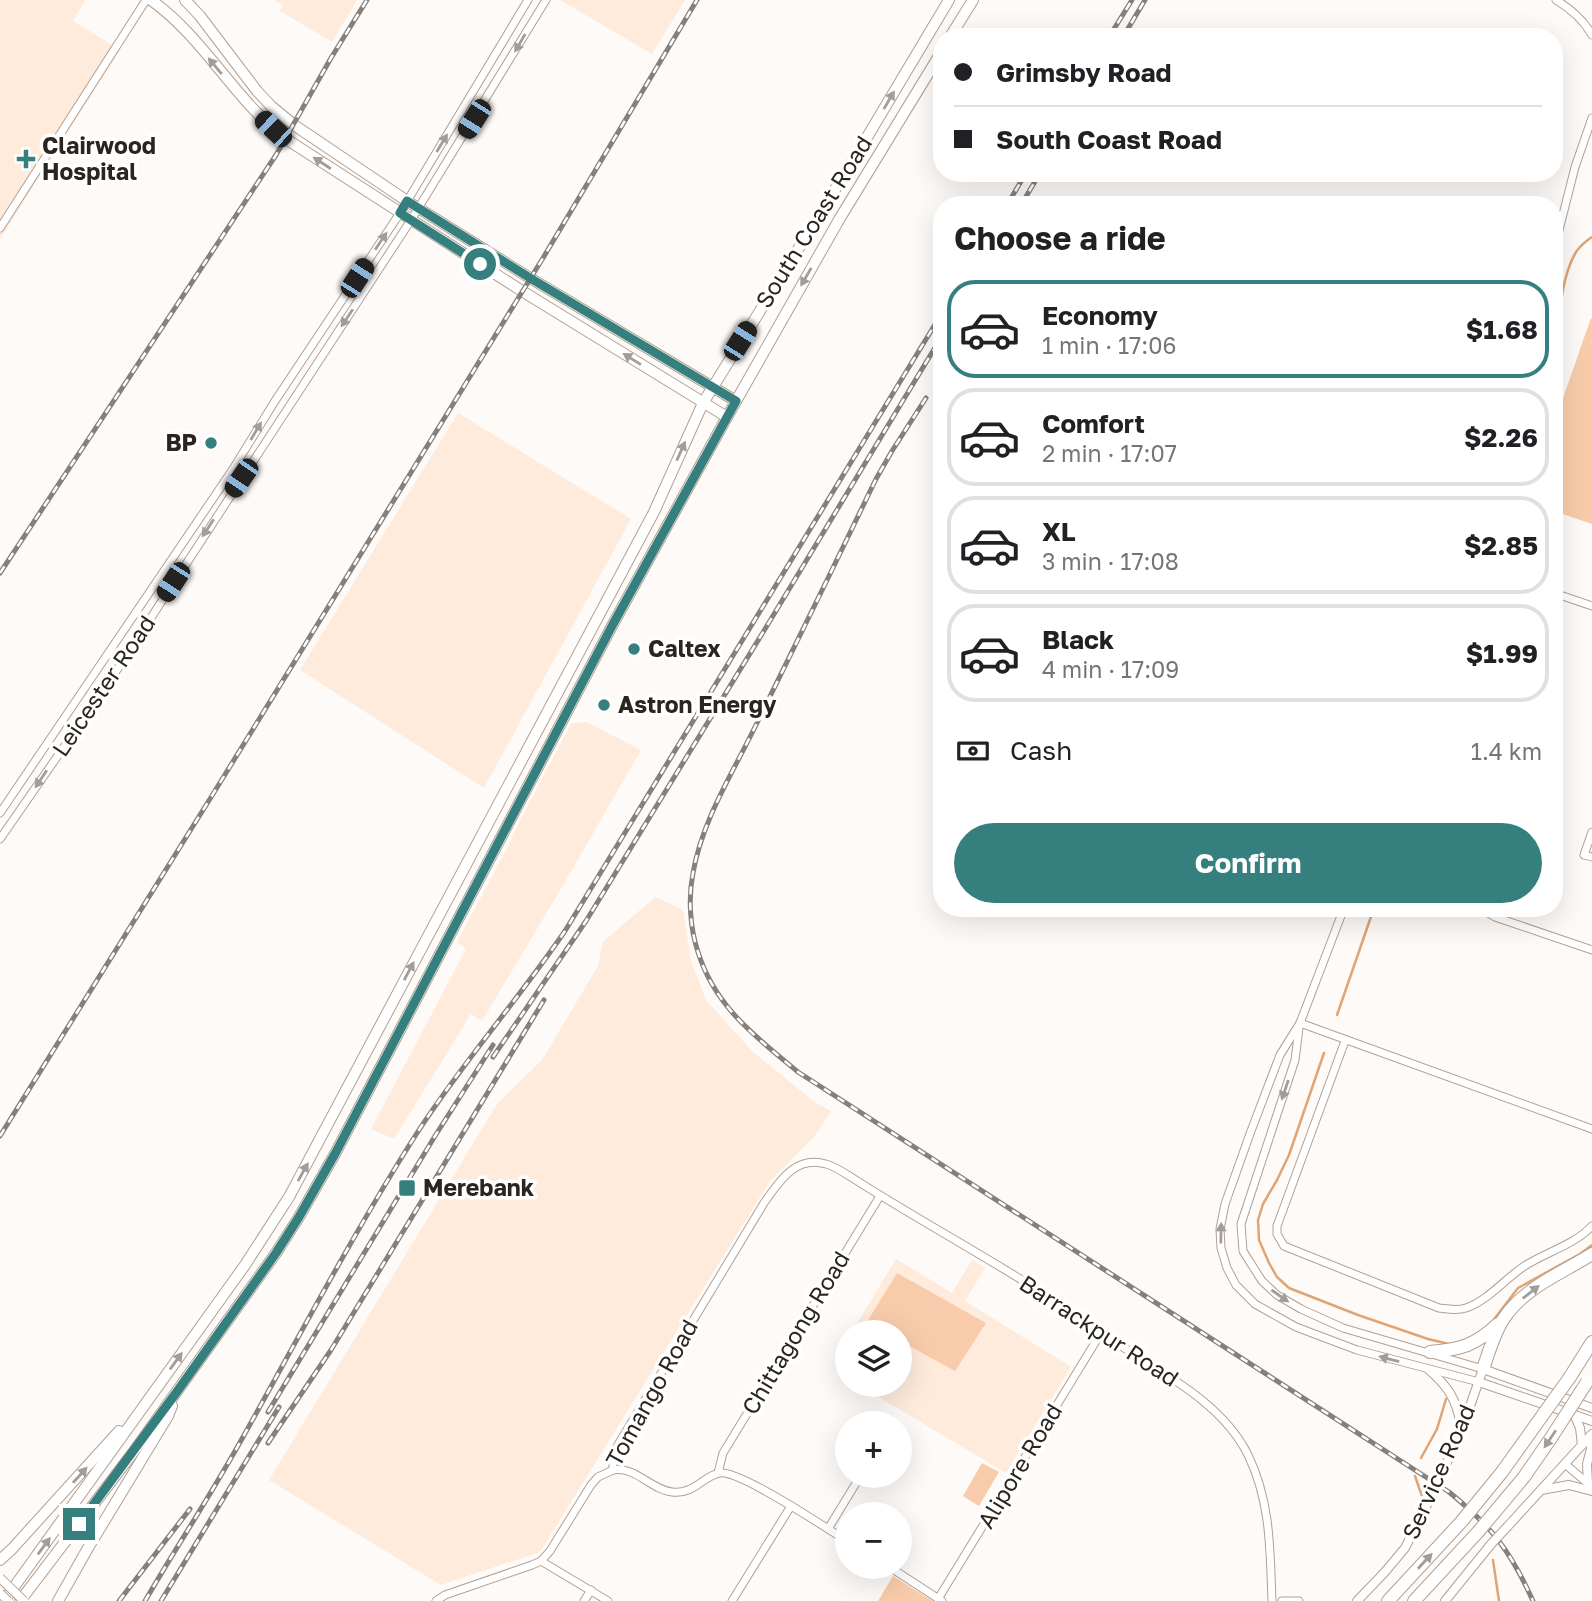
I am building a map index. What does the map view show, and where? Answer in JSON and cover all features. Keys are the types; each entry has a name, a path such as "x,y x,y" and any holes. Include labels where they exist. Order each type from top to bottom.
{"highway":[{"path":"1430,1352 1473,1344 1488,1334 1528,1293 1592,1254"},
{"path":"1483,1369 1505,1317"},
{"path":"1388,1601 1462,1521 1502,1472 1592,1342"},
{"path":"1414,1601 1524,1477 1589,1378"}],"main road":[{"path":"148,0 165,10 260,117 285,139 727,417"},
{"path":"185,0 257,91 304,133 530,278 736,401"},
{"name":"South Coast Road","path":"6,1601 245,1265 289,1197 654,512 703,403 857,154 948,0"},
{"path":"956,28 973,0"},
{"name":"South Coast Road","path":"22,1601 176,1393 299,1217 686,491 857,189 933,66"},
{"path":"260,117 271,106"},
{"path":"668,481 686,491"},
{"path":"587,636 602,647"},
{"path":"537,731 553,739"},
{"path":"504,793 520,801"},
{"path":"484,830 501,838"},
{"path":"432,927 449,937"},
{"path":"333,1112 352,1121"},
{"path":"216,1306 232,1315"},
{"path":"58,1601 168,1416 176,1393"},
{"path":"0,1560 151,1396"}],"street":[{"path":"0,228 148,0"},
{"name":"Leicester Road","path":"0,813 233,469 400,213 528,0"},
{"name":"Leicester Road","path":"0,839 107,685 411,220 545,0"},
{"path":"1556,0 1580,18 1592,34"},
{"path":"475,89 488,96"},
{"path":"1563,214 1575,167 1592,118"},
{"path":"1563,596 1592,606"},
{"path":"1592,832 1584,855 1592,858"},
{"path":"1341,917 1300,1024 1280,1055 1225,1204 1220,1228 1221,1248 1227,1268 1236,1285 1255,1304 1296,1327 1357,1350 1479,1382 1592,1421"},
{"path":"1495,917 1592,950"},
{"path":"1300,1024 1592,1129"},
{"path":"1300,1024 1295,1060 1241,1224 1243,1251 1262,1281 1277,1295 1301,1309 1343,1328 1483,1369 1592,1408"},
{"path":"1345,1041 1277,1226 1277,1234 1284,1246 1439,1308 1452,1310 1465,1308 1479,1301 1525,1265 1561,1247 1592,1226"},
{"name":"Barrackpur Road","path":"800,1165 816,1163 830,1166 1033,1287 1191,1391 1221,1417 1248,1454 1264,1497 1268,1520 1272,1601"},
{"name":"Tomango Road","path":"541,1561 591,1485 598,1477 613,1470 613,1453 752,1223 782,1177 800,1165"},
{"name":"Chittagong Road","path":"718,1473 723,1453 880,1196"},
{"name":"Alipore Road","path":"940,1600 1101,1333"},
{"path":"1428,1369 1443,1381 1456,1404 1462,1429"},
{"name":"Service Road","path":"1357,1601 1405,1548 1422,1518 1462,1429 1483,1369"},
{"path":"1574,1414 1580,1428 1582,1445"},
{"path":"1445,1601 1492,1543 1591,1436"},
{"path":"1591,1436 1587,1464 1591,1487"},
{"path":"1565,1464 1591,1487"},
{"path":"613,1470 629,1472 666,1491 677,1493 691,1489 718,1473 739,1476 835,1533"},
{"path":"1541,1490 1569,1485 1591,1487"},
{"path":"828,1529 853,1488"},
{"path":"732,1601 791,1506"},
{"path":"436,1601 445,1595 541,1561 608,1601"},
{"path":"0,1578 22,1601"},
{"path":"908,1579 940,1600"},
{"path":"584,1601 590,1590"},
{"path":"0,1593 6,1601"},
{"path":"1282,1601 1299,1601"}],"shaded area":[{"name":"Clairwood Hospital","path":"0,0 85,0 73,21 120,50 0,239"},
{"path":"274,0 357,0 332,42 280,11 283,5"},
{"path":"560,0 685,0 652,54"},
{"path":"1591,318 1592,524 1563,514 1563,398"},
{"path":"458,413 631,519 484,788 300,670"},
{"path":"586,722 641,750 482,1021 471,1014 394,1139 371,1129 466,949 457,942 519,822 571,724"},
{"path":"655,897 683,910 691,961 706,1000 753,1052 813,1101 831,1111 815,1136 770,1181 540,1552 441,1585 269,1480 497,1104 542,1060 598,966 603,942"},
{"path":"896,1259 952,1293 972,1260 985,1268 965,1301 1071,1367 1006,1473 912,1417 912,1411 902,1411 879,1397 912,1397 912,1320 859,1320"},
{"path":"897,1273 986,1323 955,1371 912,1348 912,1320 868,1320"},
{"path":"982,1463 999,1472 979,1506 963,1496"},
{"path":"891,1579 898,1579 933,1601 878,1601"}],"waterway":[{"path":"1563,290 1570,263 1576,252 1592,237"},
{"path":"1337,1015 1371,917"},
{"path":"1324,1053 1289,1155 1263,1204 1258,1220 1259,1240 1277,1277 1289,1288 1358,1315 1449,1344"},
{"path":"1492,1322 1518,1288 1592,1245"},
{"path":"1421,1458 1437,1429 1446,1399"},
{"path":"1415,1476 1422,1496"},
{"path":"1493,1560 1499,1601"}],"railway":[{"path":"0,573 276,155 367,0"},
{"path":"0,1136 543,258 697,0"},
{"path":"1115,28 1132,0"},
{"path":"1128,28 1145,0"},
{"path":"1012,196 1021,182"},
{"path":"1026,196 1035,182"},
{"path":"145,1601 231,1458 394,1170 452,1082 565,931 933,328"},
{"path":"493,1057 586,921 933,351"},
{"path":"926,398 876,479 703,835 691,883 690,903 693,933 705,972 739,1020 798,1072 1449,1492 1498,1540 1508,1553 1533,1601"},
{"path":"268,1443 331,1350 544,1000"},
{"path":"268,1412 493,1045"},
{"path":"161,1601 279,1407"},
{"path":"119,1601 190,1509"}],"place":[{"name":"Clairwood Hospital","path":"26,159"},
{"name":"BP","path":"211,443"},
{"name":"Caltex","path":"634,649"},
{"name":"Astron Energy","path":"604,705"},
{"name":"Merebank","path":"407,1188"}],"route":[{"path":"79,1524 132,1454 299,1217 336,1152 612,626 736,401 407,201 400,213 480,264"}]}
